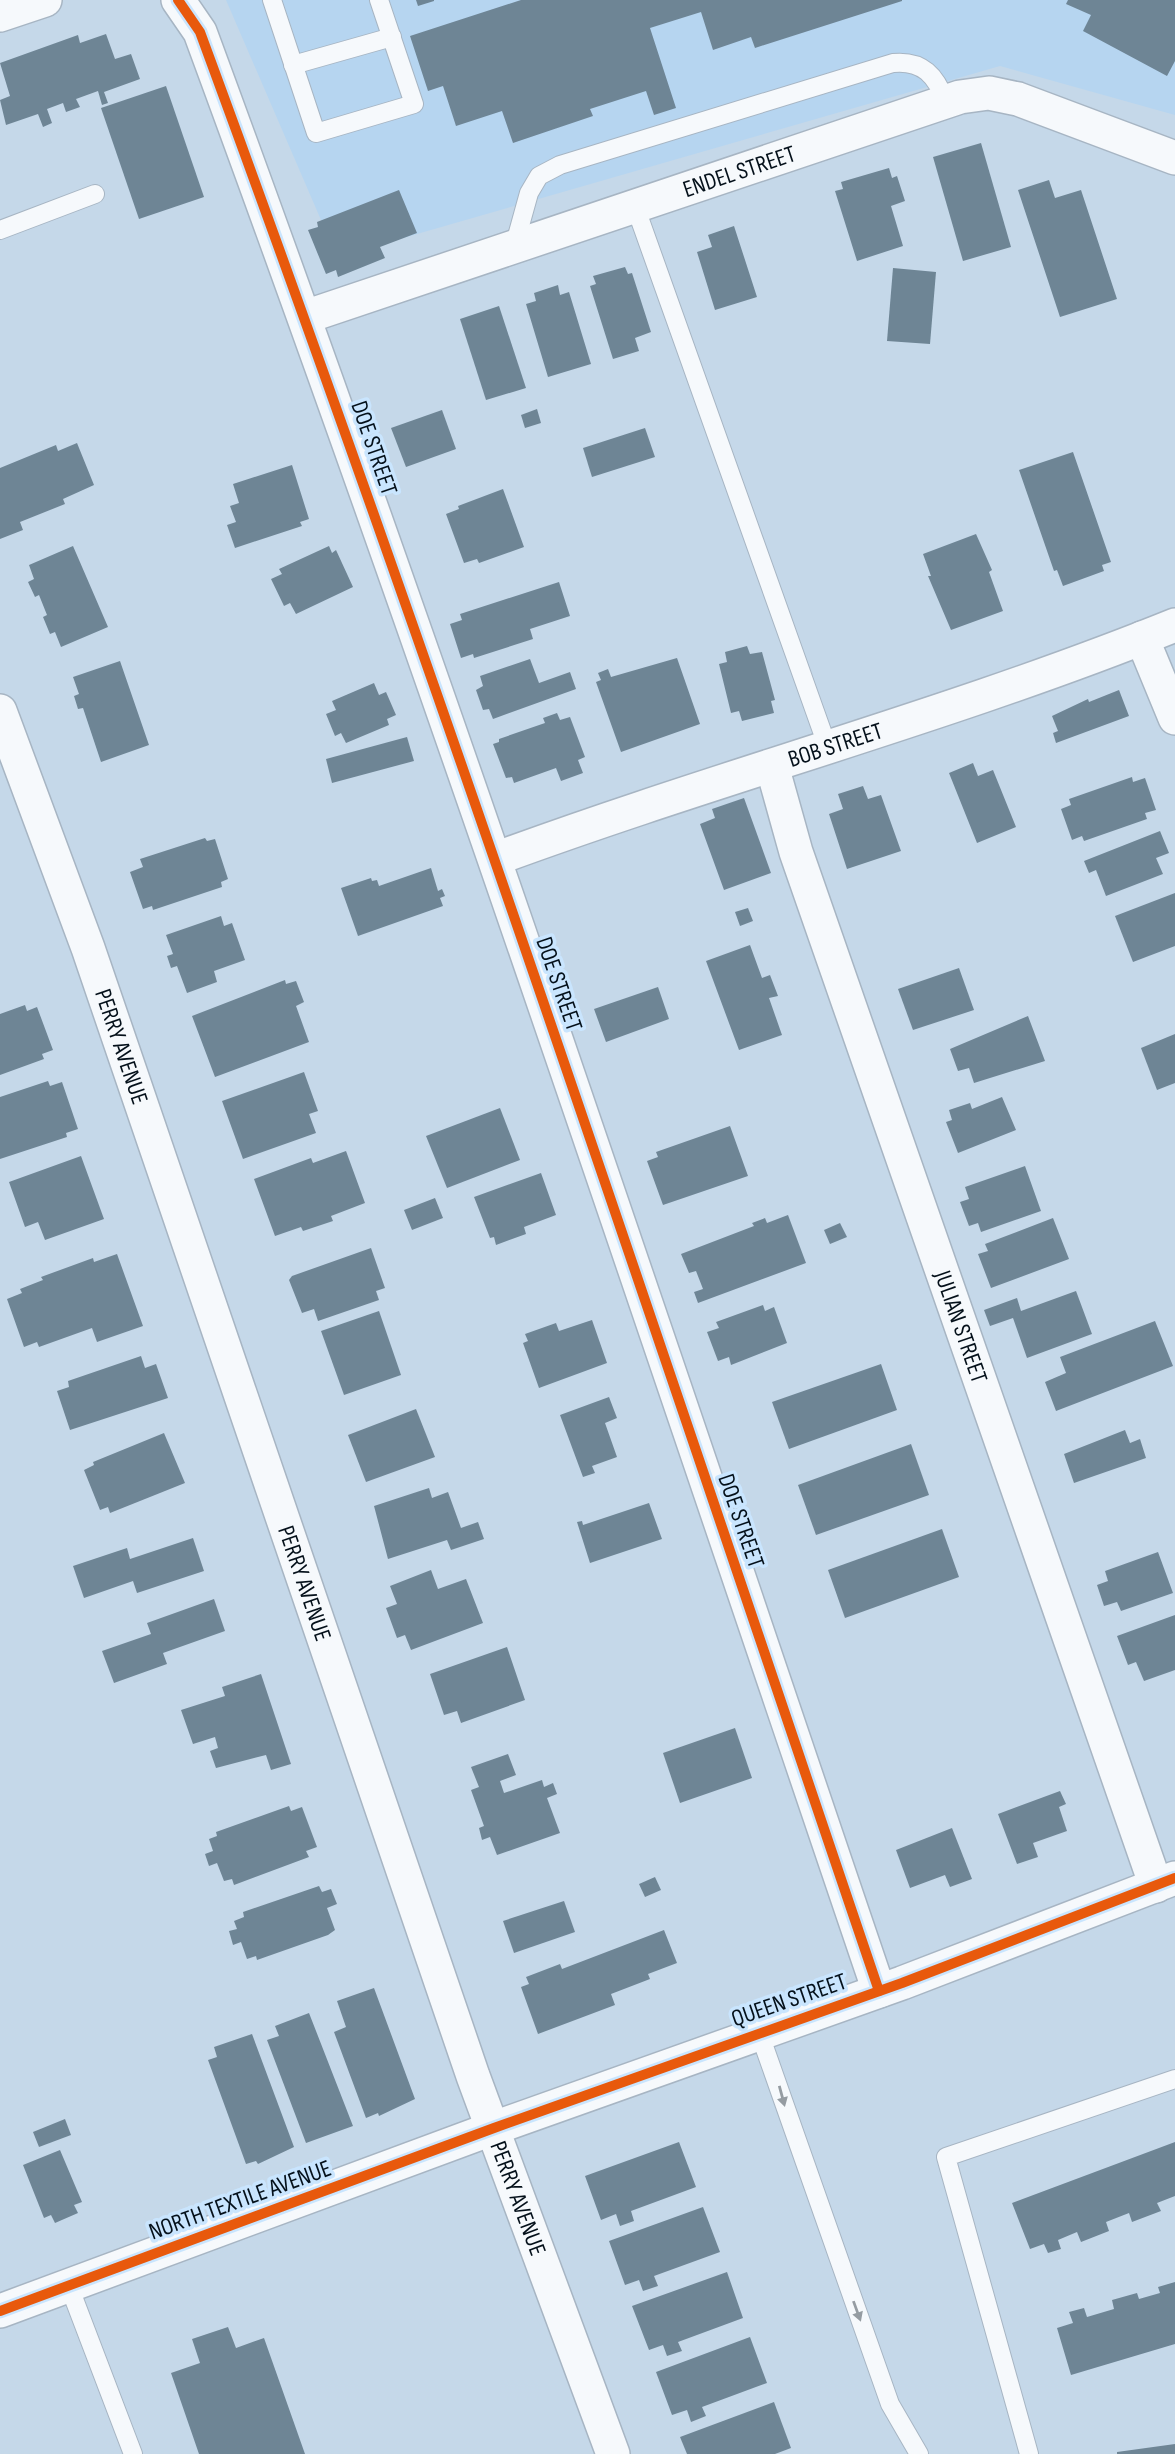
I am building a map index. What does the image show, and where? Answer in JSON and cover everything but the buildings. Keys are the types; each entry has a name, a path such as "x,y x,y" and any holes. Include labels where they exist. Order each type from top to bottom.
{"street":[{"path":"0,15 45,0"},
{"name":"DOE STREET","path":"178,0 200,32 305,317 495,859 879,1991"},
{"name":"ENDEL STREET","path":"305,317 946,102 989,93 1008,97 1175,158"},
{"name":"BOB STREET","path":"495,859 653,802 955,707 1175,625"},
{"path":"1142,638 1175,718"},
{"name":"PERRY AVENUE","path":"0,711 88,948 494,2128 613,2454"},
{"name":"JULIAN STREET","path":"772,766 796,852 1165,1882"},
{"name":"QUEEN STREET","path":"494,2128 879,1991 1165,1882"},
{"name":"NORTH TEXTILE AVENUE","path":"0,2311 494,2128"}],"lane":[{"path":"272,0 316,133 414,104 379,0"},
{"path":"293,65 392,37"},
{"path":"514,247 529,193 539,176 560,164 893,63 909,61 925,69 934,76 946,102"},
{"path":"0,230 95,194"},
{"path":"635,206 828,748"},
{"path":"760,2032 890,2404 919,2454"},
{"path":"1029,2454 946,2157 1175,2079"},
{"path":"69,2286 134,2454"}],"shaded area":[{"path":"226,0 1175,0 1175,115 1000,66 337,257"}],"cycle path":[{"path":"178,0 200,32 376,520 546,1009 879,1991"},
{"path":"0,2311 494,2128 902,1983 1175,1878"}]}
